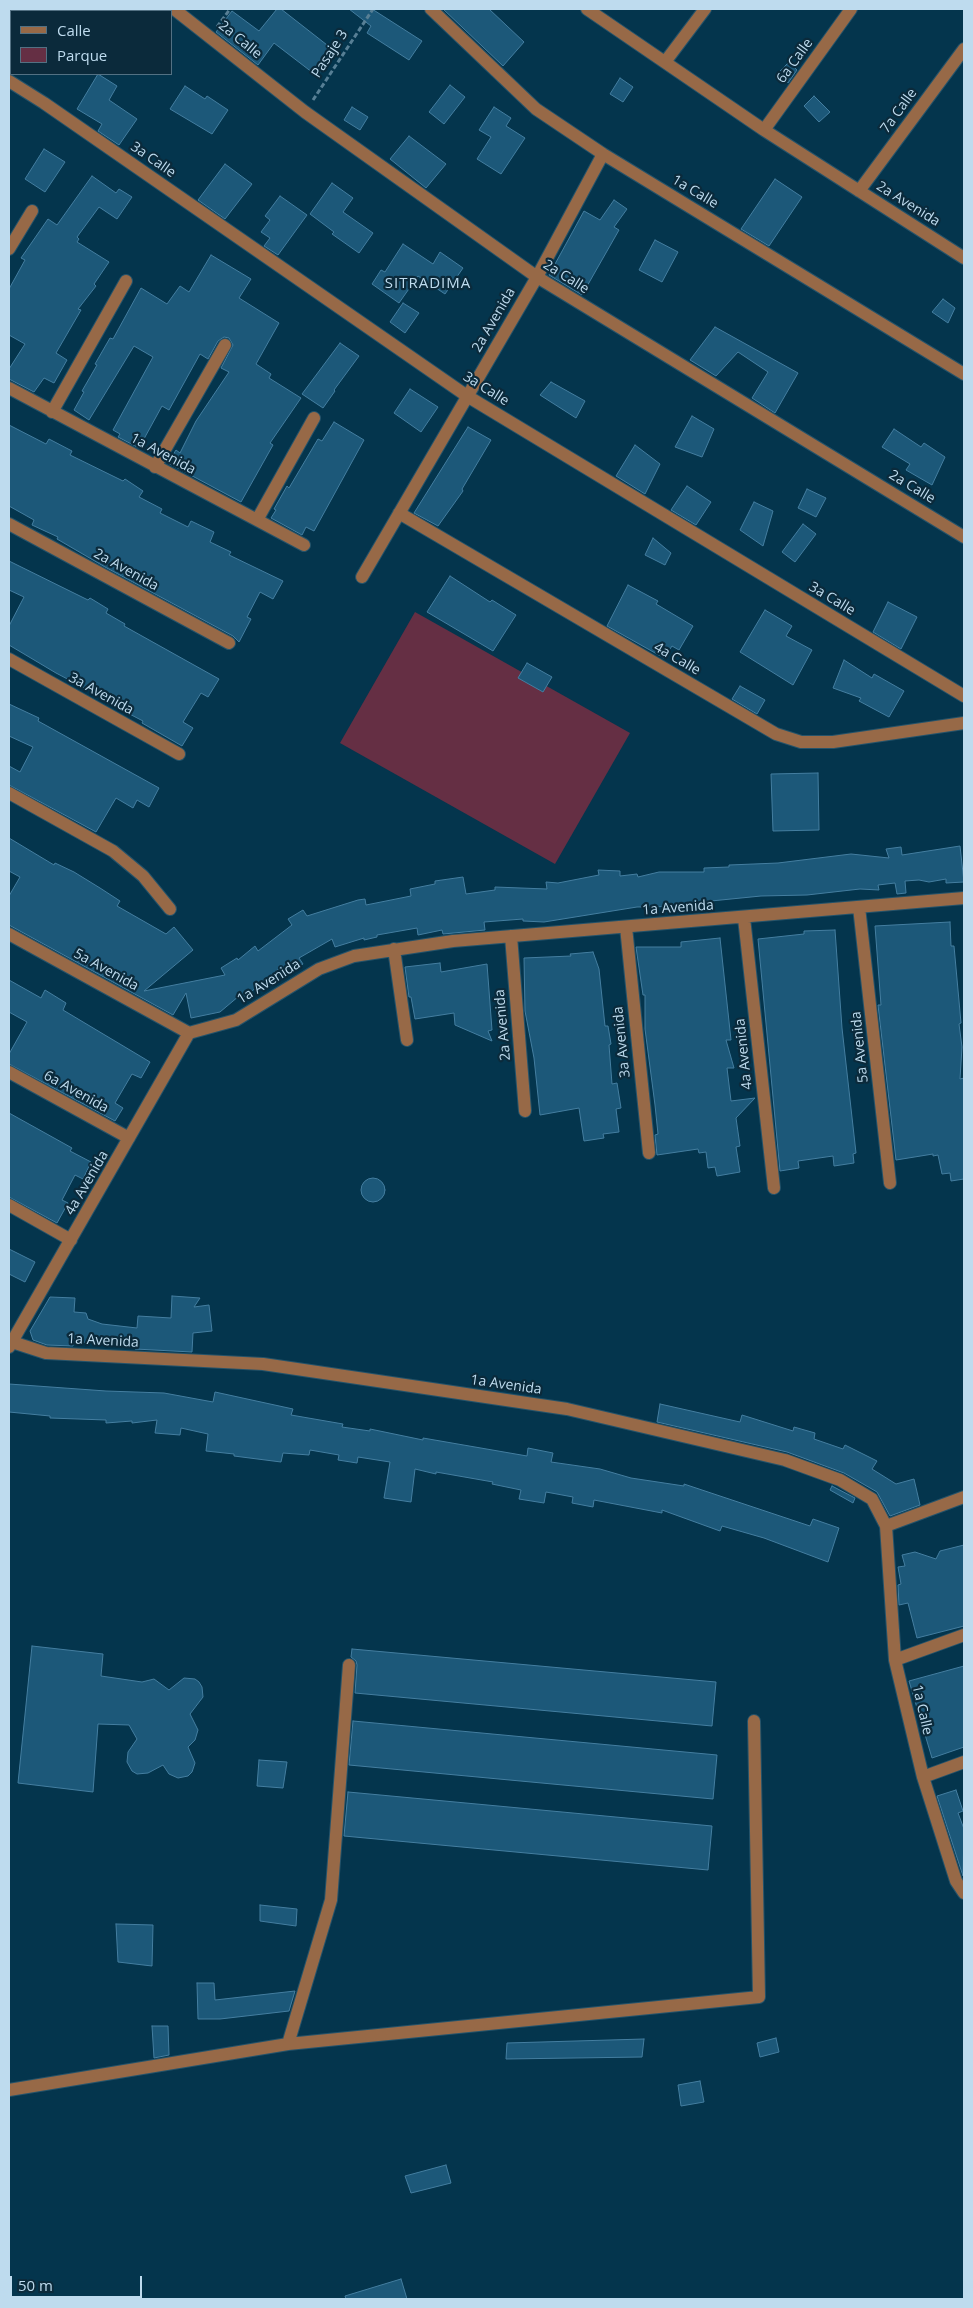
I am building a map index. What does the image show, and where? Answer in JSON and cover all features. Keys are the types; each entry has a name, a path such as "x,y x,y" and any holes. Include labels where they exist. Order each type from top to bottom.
{"street":[{"name":"2a Calle","path":"174,9 211,36 305,112 536,277 964,537"},
{"name":"1a Calle","path":"432,9 536,109 603,154 964,374"},
{"name":"2a Avenida","path":"587,9 764,130 859,191 962,251"},
{"path":"665,62 705,9"},
{"name":"6a Calle","path":"764,130 851,9"},
{"name":"7a Calle","path":"859,191 964,49"},
{"name":"3a Calle","path":"9,81 44,102 467,396 964,696"},
{"name":"2a Avenida","path":"362,577 536,277 603,154"},
{"path":"9,249 32,211"},
{"path":"52,412 126,281"},
{"path":"155,467 225,344"},
{"name":"1a Avenida","path":"9,388 304,545"},
{"path":"257,520 314,418"},
{"name":"4a Calle","path":"399,513 776,734 801,742 833,742 964,723"},
{"name":"2a Avenida","path":"9,524 229,643"},
{"name":"3a Avenida","path":"9,659 179,754"},
{"path":"9,794 113,851 143,876 170,909"},
{"name":"1a Avenida","path":"189,1033 236,1020 319,969 354,956 394,949 511,936 744,918 964,898"},
{"name":"5a Avenida","path":"859,907 890,1183"},
{"name":"4a Avenida","path":"744,918 774,1188"},
{"name":"3a Avenida","path":"626,927 649,1153"},
{"name":"5a Avenida","path":"9,934 189,1033"},
{"name":"2a Avenida","path":"511,936 525,1111"},
{"path":"394,949 407,1040"},
{"name":"4a Avenida","path":"10,1343 189,1033"},
{"name":"6a Avenida","path":"9,1072 130,1138"},
{"path":"9,1205 71,1240"},
{"name":"1a Avenida","path":"10,1343 46,1353 263,1364 567,1410 785,1460 840,1480 872,1499 886,1526"},
{"path":"886,1526 964,1497"},
{"name":"1a Calle","path":"886,1526 895,1660 922,1777 964,1893"},
{"path":"895,1660 964,1635"},
{"path":"288,2044 331,1900 349,1665"},
{"path":"9,2090 288,2044 759,1997 754,1721"},
{"path":"922,1777 964,1762"}],"path":[{"path":"211,36 230,9"},
{"name":"Pasaje 3","path":"305,112 373,9"}],"green space":[{"path":"415,612 630,733 555,864 340,743"}],"building":[{"path":"277,9 281,9 336,52 317,76 274,43 258,65 216,32 232,11 259,31"},
{"path":"349,9 372,9 422,41 409,60 367,33 371,26"},
{"path":"443,9 489,9 524,42 503,66"},
{"path":"789,62 797,70 788,83 778,73"},
{"path":"97,75 100,75 117,86 109,100 137,119 119,145 98,131 102,124 77,109"},
{"path":"620,78 633,87 623,102 610,94"},
{"path":"450,85 465,97 444,124 429,112"},
{"path":"185,86 205,99 207,96 228,110 212,134 170,109"},
{"path":"814,96 830,112 819,122 804,106"},
{"path":"352,107 368,117 360,130 344,120"},
{"path":"494,107 511,118 506,126 525,138 501,174 477,159 491,137 479,130"},
{"path":"409,136 446,164 426,188 390,159"},
{"path":"44,149 65,162 45,192 25,179"},
{"path":"225,164 252,184 225,219 198,200"},
{"path":"92,176 116,193 119,189 132,197 117,219 99,207 77,237 79,239 77,242 109,262 94,284 96,286 78,309 81,310 56,353 67,360 54,383 44,378 34,392 9,379 9,369 25,344 9,335 9,289 25,260 21,258 48,219 57,225"},
{"path":"775,179 802,197 769,246 741,229"},
{"path":"332,183 353,198 343,212 373,233 359,253 332,234 334,232 310,214"},
{"path":"280,196 307,215 278,255 264,246 270,238 261,232 270,220 265,216"},
{"path":"614,200 627,209 614,227 619,230 582,295 549,275 584,211 600,220"},
{"path":"655,240 678,252 662,282 639,270"},
{"path":"403,244 433,264 440,252 463,268 445,294 418,276 399,303 372,284 381,270 385,272"},
{"path":"211,255 251,279 239,298 279,323 256,364 271,374 269,378 301,398 270,443 273,445 241,502 168,463 176,450 180,453 196,421 229,372 221,368 233,345 229,338 224,337 218,341 208,359 200,354 169,410 162,406 139,448 118,437 120,434 113,430 153,357 134,346 89,420 74,410 84,392 82,391 97,365 95,364 110,338 113,339 141,288 167,304 180,286 189,292"},
{"path":"943,299 955,308 948,323 932,312"},
{"path":"403,303 419,313 405,333 390,322"},
{"path":"715,327 798,373 775,413 752,398 768,372 738,352 716,376 690,360"},
{"path":"340,343 359,356 323,408 302,394"},
{"path":"551,382 585,401 576,418 540,395"},
{"path":"410,389 438,407 421,432 394,413"},
{"path":"692,416 714,429 702,457 675,447"},
{"path":"334,422 364,440 314,531 306,527 302,535 271,518 287,486 289,488 318,439 322,441"},
{"path":"9,425 46,444 49,439 72,451 70,455 123,481 125,479 143,491 139,497 162,509 160,513 188,527 191,521 214,532 210,542 231,552 229,555 283,581 273,599 260,592 247,617 251,619 239,642 233,636 105,567 57,539 58,537 32,525 34,520 9,506"},
{"path":"468,427 491,440 462,489 463,491 438,526 414,513"},
{"path":"894,429 921,447 924,443 945,457 932,485 906,470 910,464 882,447"},
{"path":"635,445 660,464 645,494 616,476"},
{"path":"687,486 711,502 696,525 671,510"},
{"path":"807,489 826,498 816,517 798,508"},
{"path":"754,502 773,511 763,546 740,530"},
{"path":"803,524 816,534 795,562 782,552"},
{"path":"653,538 671,553 665,565 645,555"},
{"path":"9,561 88,600 90,598 108,609 106,613 125,624 124,626 219,679 208,697 201,693 183,722 193,728 182,746 142,723 143,721 118,708 119,706 56,673 9,645 9,626 24,597 9,590"},
{"path":"450,576 490,602 492,600 516,615 493,651 427,612"},
{"path":"628,585 658,601 656,604 693,626 679,650 672,646 664,658 607,626"},
{"path":"888,602 917,617 901,649 873,632"},
{"path":"765,610 792,626 786,636 812,650 793,685 740,652"},
{"path":"844,660 872,678 874,674 904,691 889,717 859,701 861,698 833,688"},
{"path":"527,663 552,677 543,692 518,678"},
{"path":"740,686 765,700 757,714 732,699"},
{"path":"9,704 39,718 38,721 159,788 149,807 137,800 133,808 116,798 96,832 9,785 9,766 20,772 33,747 9,736"},
{"path":"818,773 819,830 773,831 771,774"},
{"path":"9,838 54,865 55,863 74,872 120,901 117,906 166,934 174,927 193,950 144,991 225,975 221,968 237,958 238,960 255,946 258,951 292,925 288,919 303,910 307,916 358,900 365,899 366,905 411,896 410,889 435,884 435,881 463,877 466,894 495,890 495,887 547,889 546,882 558,883 599,875 598,870 620,871 620,876 637,874 638,877 659,872 704,872 704,868 778,863 851,854 889,858 886,849 901,847 902,855 960,846 964,882 946,883 946,879 929,882 919,880 905,881 906,893 897,894 895,883 878,885 879,890 860,889 807,895 761,896 701,902 702,906 637,907 544,922 523,921 523,919 484,922 485,930 443,934 442,930 418,935 417,928 377,935 377,937 364,940 364,938 335,947 332,939 299,958 303,964 287,975 281,967 256,988 241,999 239,996 220,1012 191,1018 186,993 173,1015 9,925 9,896 20,877 9,871"},
{"path":"950,922 951,946 954,946 961,1023 959,1024 962,1047 960,1079 964,1078 964,1179 951,1181 950,1173 942,1174 938,1155 933,1156 933,1154 896,1160 878,1005 881,1005 875,926"},
{"path":"835,930 842,1028 856,1153 853,1154 854,1163 834,1166 833,1156 798,1161 799,1168 780,1171 758,939 804,934 804,931"},
{"path":"720,938 731,1040 726,1040 734,1068 727,1068 731,1101 755,1098 736,1118 740,1146 736,1147 740,1172 717,1176 715,1167 708,1168 706,1152 699,1153 698,1149 657,1155 655,1135 658,1134 645,1029 645,995 643,995 636,947 681,947 681,942"},
{"path":"593,952 599,969 605,1026 608,1026 611,1044 609,1045 612,1084 617,1083 621,1108 616,1109 619,1132 603,1134 604,1138 584,1141 579,1108 540,1115 534,1058 525,1011 524,958 571,956 570,954"},
{"path":"440,963 441,972 487,964 492,1030 488,1031 492,1041 455,1025 454,1013 415,1019 411,997 409,997 405,967"},
{"path":"9,980 41,998 45,990 66,1003 63,1010 150,1062 141,1078 132,1074 115,1103 123,1108 115,1121 9,1064 9,1054 27,1022 9,1012"},
{"path":"9,1113 72,1148 70,1151 91,1162 83,1179 75,1175 62,1200 68,1203 57,1223 9,1197"},
{"path":"373,1178 378,1179 384,1185 384,1195 378,1201 373,1202 368,1201 362,1195 361,1190 362,1185 368,1179"},
{"path":"9,1249 35,1262 25,1282 9,1274"},
{"path":"172,1296 200,1298 194,1307 209,1305 212,1331 193,1333 192,1352 135,1349 105,1344 105,1341 73,1343 73,1346 47,1345 33,1340 30,1331 50,1297 75,1298 74,1312 86,1313 88,1319 102,1324 137,1328 138,1316 171,1318"},
{"path":"9,1384 164,1393 213,1402 215,1392 293,1409 291,1415 343,1424 342,1427 370,1431 370,1429 423,1440 423,1438 527,1456 528,1448 553,1453 551,1462 600,1469 631,1478 684,1486 684,1484 810,1526 813,1519 839,1528 828,1562 764,1538 722,1526 720,1531 662,1510 662,1513 594,1500 593,1507 572,1503 573,1497 546,1492 544,1503 519,1499 521,1490 492,1484 493,1482 436,1472 436,1474 415,1469 411,1502 384,1498 390,1462 358,1457 357,1463 338,1460 339,1455 310,1450 309,1455 283,1453 281,1462 234,1456 234,1454 206,1451 208,1434 181,1428 180,1435 155,1433 157,1420 132,1423 132,1421 106,1423 106,1420 50,1418 50,1416 9,1412"},
{"path":"660,1404 740,1422 742,1415 793,1431 794,1427 815,1433 814,1439 843,1449 845,1445 877,1461 872,1469 896,1484 914,1479 920,1505 890,1516 877,1492 844,1473 787,1452 657,1422"},
{"path":"832,1486 855,1498 853,1503 830,1490"},
{"path":"964,1545 964,1626 917,1638 908,1603 899,1605 898,1585 901,1584 898,1567 905,1566 902,1555 915,1552 936,1559 940,1551"},
{"path":"32,1646 103,1654 101,1676 142,1682 154,1679 169,1690 184,1678 195,1679 199,1682 202,1687 203,1697 190,1714 198,1730 195,1740 188,1747 195,1763 192,1772 188,1776 178,1778 169,1774 163,1765 148,1773 137,1774 132,1771 127,1762 128,1752 137,1739 129,1725 98,1724 93,1792 18,1783"},
{"path":"352,1649 716,1682 712,1726 355,1693 357,1665 356,1661 351,1657"},
{"path":"964,1666 964,1747 932,1758 909,1681"},
{"path":"353,1721 717,1755 713,1799 349,1765"},
{"path":"259,1760 287,1762 283,1788 257,1786"},
{"path":"956,1790 963,1811 958,1813 964,1829 963,1876 937,1796"},
{"path":"348,1792 712,1826 708,1870 344,1836"},
{"path":"260,1905 297,1909 296,1926 260,1921"},
{"path":"116,1924 153,1925 152,1966 118,1962"},
{"path":"197,1983 214,1983 215,2000 295,1991 289,2011 220,2019 198,2019"},
{"path":"152,2026 168,2026 169,2055 154,2058"},
{"path":"776,2038 779,2052 760,2057 757,2043"},
{"path":"644,2039 642,2057 506,2059 507,2043"},
{"path":"700,2081 704,2102 681,2106 678,2085"},
{"path":"446,2165 451,2183 411,2193 405,2176"},
{"path":"401,2279 407,2299 346,2299 345,2296"}],"district":[{"name":"SITRADIMA","path":"428,284"}]}
